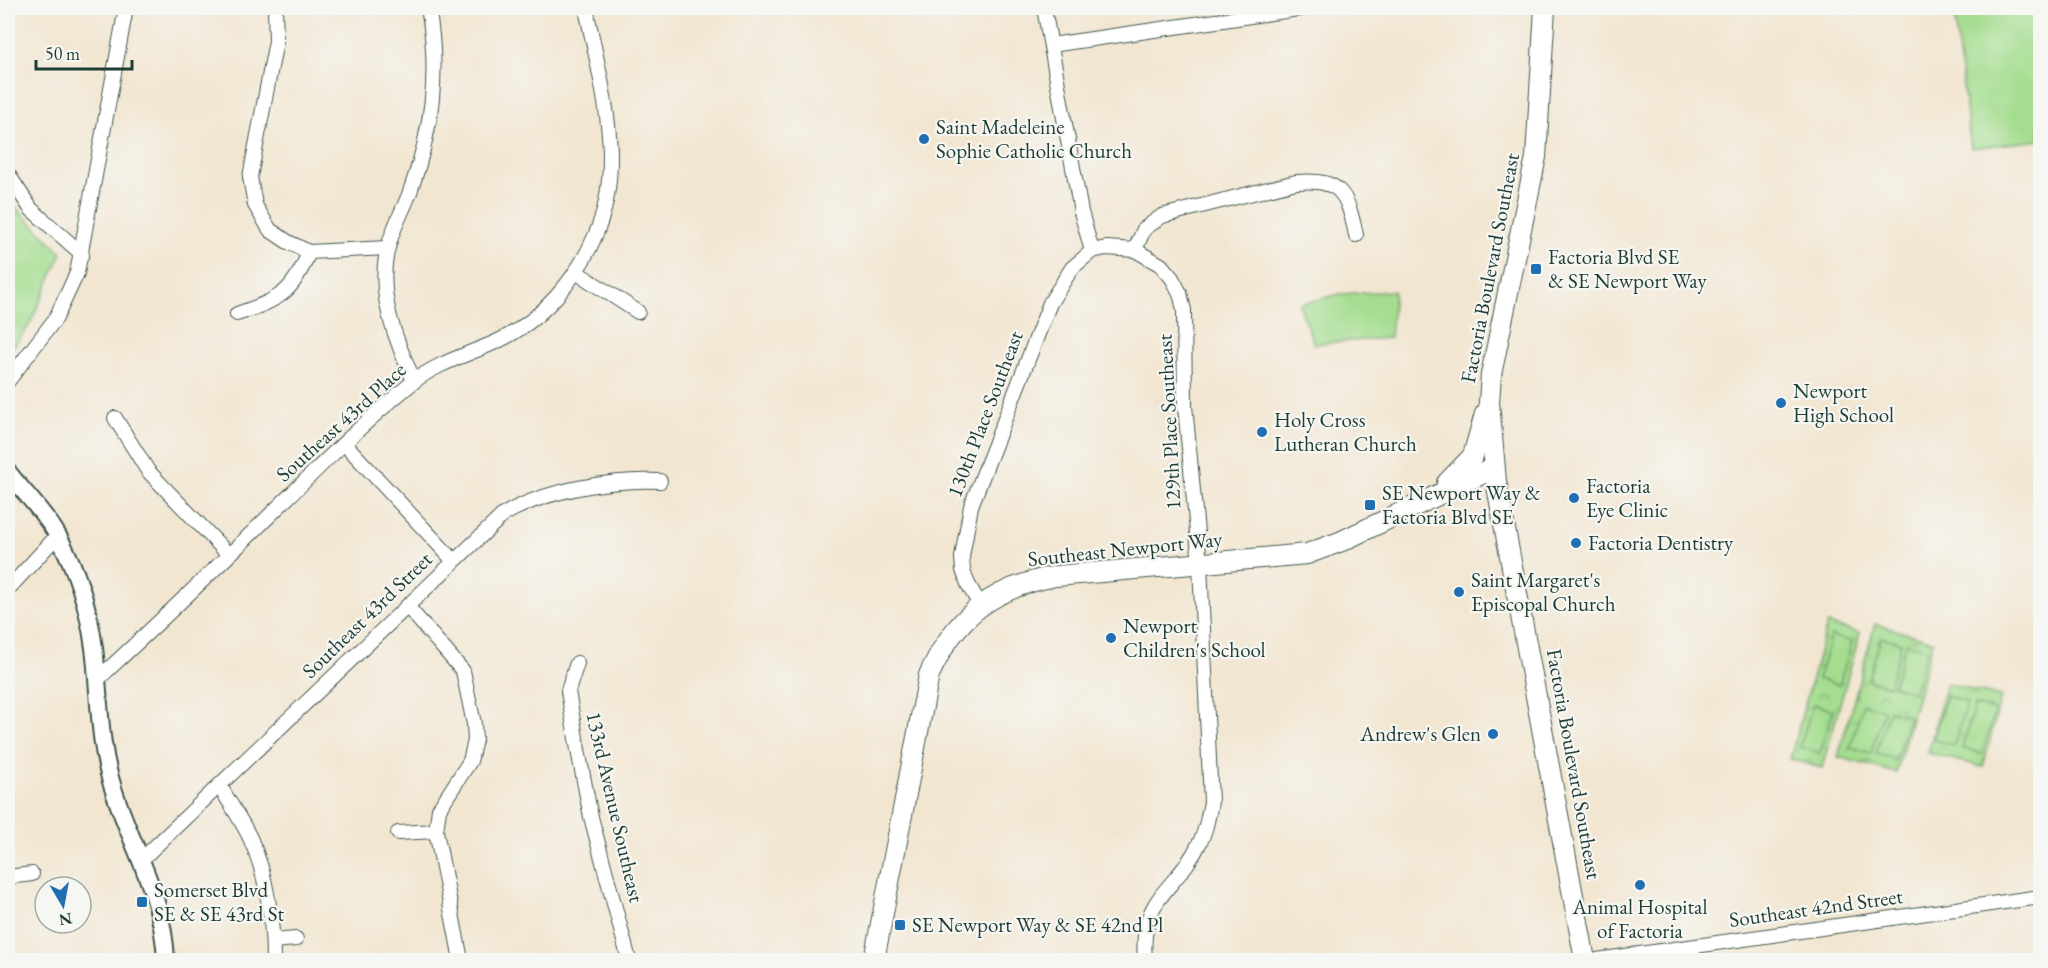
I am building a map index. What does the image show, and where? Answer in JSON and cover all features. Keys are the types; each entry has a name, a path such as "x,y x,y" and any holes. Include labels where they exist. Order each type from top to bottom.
{"main road":[{"name":"Factoria Boulevard Southeast","path":"1545,8 1536,157 1491,375 1489,402 1494,468 1585,960"},
{"path":"1426,500 1468,463 1489,402"},
{"name":"Southeast Newport Way","path":"874,960 929,675 947,641 980,605 1004,590 1029,581 1056,576 1307,554 1494,468"}],"street":[{"path":"8,381 56,318 77,273 126,8"},
{"path":"275,8 276,40 252,164 251,191 262,219 270,230 309,252 387,248"},
{"path":"414,381 391,324 386,295 387,248 424,148 433,109 435,70 428,8"},
{"name":"Southeast 43rd Place","path":"97,680 344,443 414,381 501,340 530,321 576,272 596,235 610,172 608,125 586,8"},
{"path":"1044,8 1081,212 1092,250"},
{"path":"1051,45 1306,8"},
{"path":"8,174 31,209 82,254"},
{"path":"1135,250 1144,229 1162,216 1296,183 1313,181 1326,182 1341,193 1351,212 1356,235"},
{"name":"129th Place Southeast","path":"1092,250 1106,248 1135,250 1161,265 1172,278 1182,301 1186,337 1187,443 1200,564 1211,802 1200,843 1160,895 1145,926 1145,960"},
{"name":"130th Place Southeast","path":"980,605 968,585 962,557 971,506 1050,303 1072,268 1092,250"},
{"path":"237,314 265,304 291,287 299,277 309,252"},
{"path":"576,272 638,312"},
{"path":"115,418 148,471 229,555"},
{"path":"344,443 453,560"},
{"path":"8,472 57,536 82,593 90,623 100,730 113,788 142,859 162,926 166,960"},
{"name":"Southeast 43rd Street","path":"142,859 453,560 503,515 535,499 634,480 660,481"},
{"path":"8,589 57,536"},
{"path":"407,606 463,670 474,724 475,740 470,761 439,809 436,831 461,960"},
{"name":"133rd Avenue Southeast","path":"577,663 568,691 578,750 591,817 629,960"},
{"path":"220,786 257,855 273,941 273,960"},
{"path":"398,833 436,831"},
{"path":"8,878 32,874"},
{"name":"Southeast 42nd Street","path":"1597,960 2040,897"},
{"path":"273,941 296,939"}],"green space":[{"path":"1953,8 2040,8 2040,140 1971,148"},
{"path":"8,196 16,208 62,253 29,326 8,353"},
{"path":"1394,291 1390,338 1314,344 1299,304 1340,294"},
{"path":"1827,624 1860,633 1822,768 1790,759"},
{"path":"1875,624 1933,641 1896,773 1838,757"},
{"path":"1831,636 1852,642 1839,685 1818,679"},
{"path":"1881,637 1901,643 1889,686 1868,680"},
{"path":"1906,643 1927,649 1914,692 1893,686"},
{"path":"1946,683 2001,697 1983,767 1928,753"},
{"path":"1946,696 1967,702 1954,745 1933,740"},
{"path":"1813,704 1833,710 1820,753 1800,747"},
{"path":"1863,704 1884,710 1871,753 1850,747"},
{"path":"1975,705 1995,711 1982,754 1962,748"},
{"path":"1889,710 1909,716 1896,759 1876,754"}],"place":[{"name":"Saint Madeleine Sophie Catholic Church","path":"924,139"},
{"name":"Factoria Blvd SE & SE Newport Way","path":"1536,269"},
{"name":"Newport High School","path":"1781,403"},
{"name":"Holy Cross Lutheran Church","path":"1262,432"},
{"name":"Factoria Eye Clinic","path":"1574,498"},
{"name":"SE Newport Way & Factoria Blvd SE","path":"1370,505"},
{"name":"Factoria Dentistry","path":"1576,543"},
{"name":"Saint Margaret's Episcopal Church","path":"1459,592"},
{"name":"Newport Children's School","path":"1111,638"},
{"name":"Andrew's Glen","path":"1493,734"},
{"name":"Animal Hospital of Factoria","path":"1640,885"},
{"name":"Somerset Blvd SE & SE 43rd St","path":"142,902"},
{"name":"SE Newport Way & SE 42nd Pl","path":"900,925"}]}
